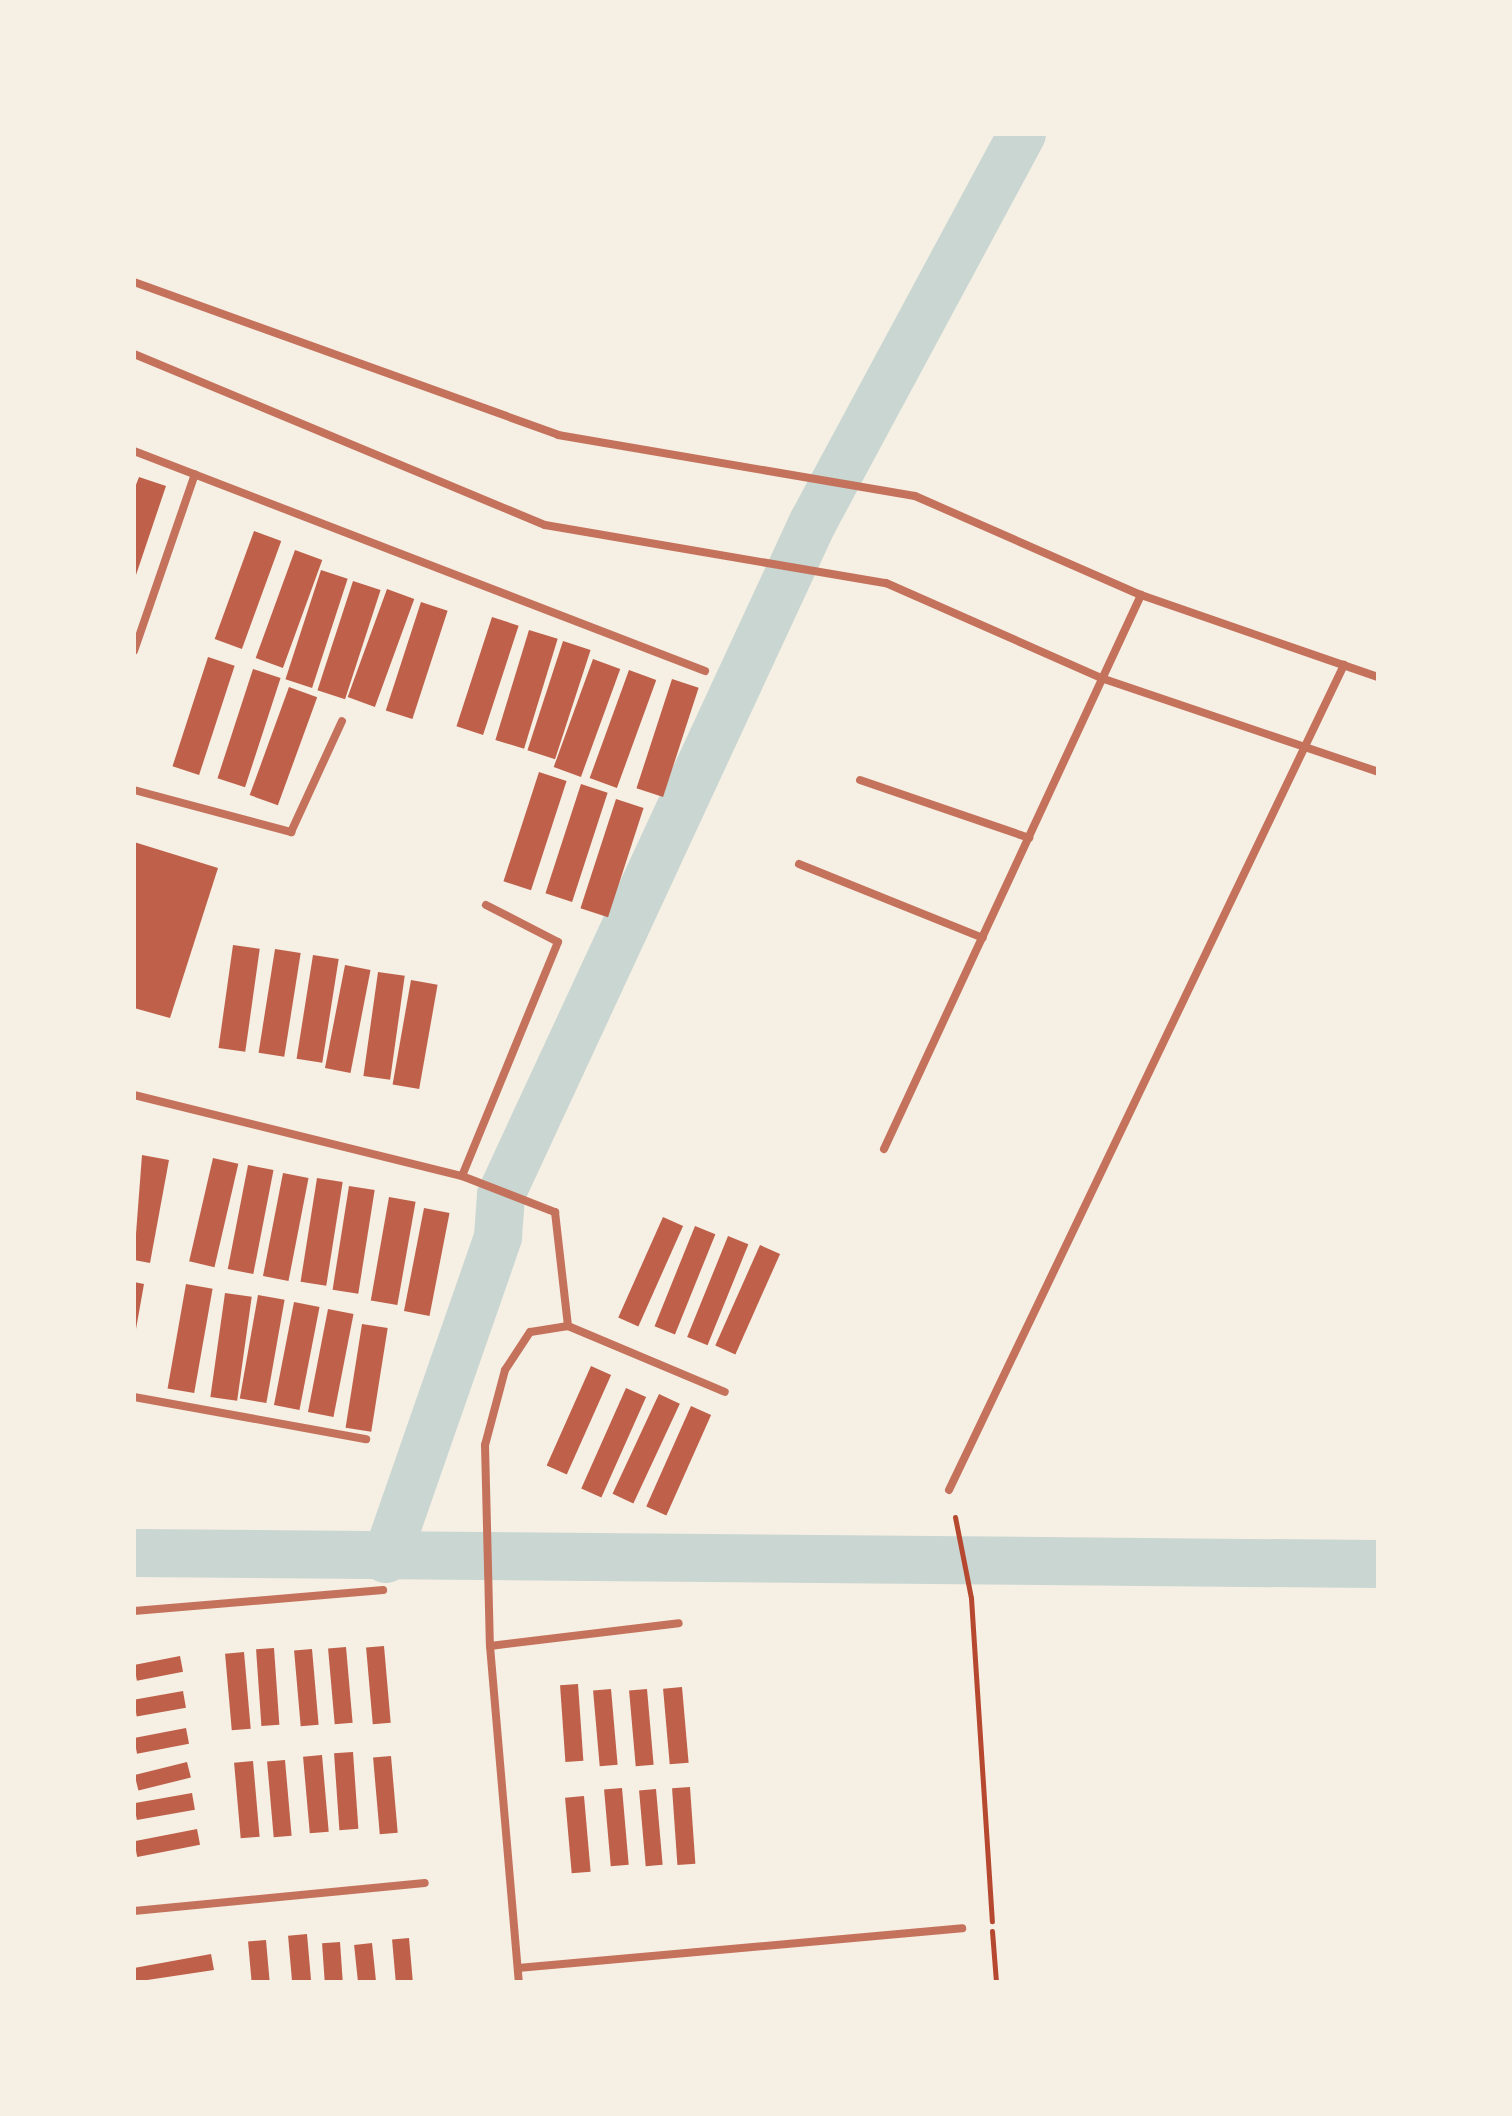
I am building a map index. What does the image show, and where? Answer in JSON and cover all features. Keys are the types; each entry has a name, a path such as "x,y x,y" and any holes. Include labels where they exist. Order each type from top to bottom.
{"street":[{"path":"134,282 558,435 915,496 1141,595 1378,677"},
{"path":"134,354 545,525 710,556 886,583 1104,679 1378,772"},
{"path":"134,451 705,671"},
{"path":"134,651 195,474"},
{"path":"884,1149 1141,595"},
{"path":"949,1490 1344,665"},
{"path":"134,790 291,832 342,721"},
{"path":"860,780 1029,838"},
{"path":"799,864 983,938"},
{"path":"464,1176 558,942 486,905"},
{"path":"134,1095 464,1176 555,1212 568,1326"},
{"path":"519,1982 490,1646 484,1497 485,1445 505,1370 530,1332 568,1326 725,1392"},
{"path":"134,1397 366,1439"},
{"path":"134,1611 383,1590"},
{"path":"490,1646 679,1623"},
{"path":"134,1911 425,1883"},
{"path":"518,1968 962,1928"}],"path":[{"path":"949,1490 971,1598 996,1982"}],"building":[{"path":"139,477 166,486 135,578 134,490"},
{"path":"254,531 281,541 242,649 215,639"},
{"path":"295,550 322,560 283,668 256,658"},
{"path":"321,570 348,579 312,688 285,679"},
{"path":"353,581 381,590 345,699 317,690"},
{"path":"387,589 414,599 375,707 348,697"},
{"path":"421,602 448,611 412,719 386,710"},
{"path":"492,617 519,626 483,735 456,726"},
{"path":"529,630 558,639 524,749 495,740"},
{"path":"563,641 591,650 555,759 527,750"},
{"path":"208,657 235,666 199,775 172,766"},
{"path":"593,659 620,669 581,777 554,767"},
{"path":"253,669 281,678 245,787 217,778"},
{"path":"629,670 656,680 617,788 590,778"},
{"path":"672,679 699,688 663,797 636,788"},
{"path":"289,687 317,697 278,805 250,795"},
{"path":"539,772 567,781 531,890 503,881"},
{"path":"581,784 608,793 572,902 545,893"},
{"path":"616,799 644,808 608,917 580,908"},
{"path":"134,842 218,868 170,1018 134,1008"},
{"path":"233,945 260,949 245,1052 219,1048"},
{"path":"275,949 301,953 284,1057 259,1053"},
{"path":"313,955 339,959 322,1063 297,1059"},
{"path":"345,965 371,970 350,1073 325,1068"},
{"path":"378,972 405,976 390,1080 363,1076"},
{"path":"411,980 438,985 419,1089 393,1084"},
{"path":"142,1155 169,1160 150,1263 134,1260"},
{"path":"213,1158 238,1164 214,1267 189,1261"},
{"path":"248,1165 274,1170 253,1274 228,1269"},
{"path":"283,1173 309,1178 288,1281 263,1276"},
{"path":"317,1178 343,1182 326,1286 301,1282"},
{"path":"349,1186 375,1190 358,1294 333,1290"},
{"path":"389,1197 416,1202 397,1305 371,1300"},
{"path":"424,1208 450,1213 429,1316 404,1311"},
{"path":"663,1217 683,1226 638,1326 618,1317"},
{"path":"695,1226 715,1234 675,1334 655,1326"},
{"path":"728,1236 748,1244 708,1345 687,1337"},
{"path":"760,1245 780,1254 735,1354 715,1345"},
{"path":"134,1282 144,1284 136,1329 134,1329"},
{"path":"186,1284 213,1289 194,1393 168,1388"},
{"path":"225,1293 252,1297 237,1401 210,1397"},
{"path":"258,1295 285,1300 266,1403 240,1398"},
{"path":"294,1302 320,1307 299,1410 274,1405"},
{"path":"328,1309 354,1314 333,1417 308,1412"},
{"path":"362,1324 388,1328 371,1432 346,1428"},
{"path":"591,1366 611,1375 567,1475 547,1466"},
{"path":"626,1388 646,1397 601,1497 581,1488"},
{"path":"659,1394 680,1404 633,1503 613,1494"},
{"path":"691,1406 711,1415 666,1515 646,1506"},
{"path":"384,1646 391,1723 373,1724 366,1648"},
{"path":"346,1647 353,1723 335,1724 328,1649"},
{"path":"274,1648 279,1725 261,1726 256,1649"},
{"path":"312,1649 319,1725 301,1726 294,1651"},
{"path":"244,1652 251,1729 232,1730 225,1654"},
{"path":"180,1656 183,1672 137,1681 134,1665"},
{"path":"578,1684 583,1761 565,1762 560,1685"},
{"path":"682,1687 689,1763 670,1764 663,1689"},
{"path":"611,1689 618,1765 600,1766 593,1691"},
{"path":"647,1689 654,1765 636,1766 629,1691"},
{"path":"183,1691 186,1708 137,1716 134,1700"},
{"path":"186,1728 189,1744 137,1754 134,1738"},
{"path":"353,1752 358,1829 339,1830 334,1753"},
{"path":"322,1755 329,1832 310,1833 303,1757"},
{"path":"391,1756 398,1833 380,1834 373,1758"},
{"path":"285,1760 292,1836 274,1837 267,1762"},
{"path":"253,1761 260,1837 241,1838 234,1763"},
{"path":"187,1762 191,1778 138,1791 135,1775"},
{"path":"690,1787 695,1864 677,1865 672,1788"},
{"path":"622,1788 629,1865 611,1866 604,1790"},
{"path":"656,1789 663,1865 646,1866 639,1790"},
{"path":"192,1793 195,1810 137,1820 134,1803"},
{"path":"584,1796 591,1872 572,1873 565,1798"},
{"path":"197,1829 200,1845 137,1857 134,1841"},
{"path":"307,1934 311,1982 292,1982 288,1936"},
{"path":"409,1938 413,1982 396,1982 392,1939"},
{"path":"266,1940 270,1982 252,1982 248,1942"},
{"path":"340,1942 343,1982 325,1982 322,1943"},
{"path":"372,1943 376,1982 358,1982 354,1945"},
{"path":"211,1954 214,1970 134,1982 134,1968"}],"waterway":[{"path":"386,1559 498,1237 501,1195 812,524 1022,134"},
{"path":"134,1553 1378,1564"}]}
